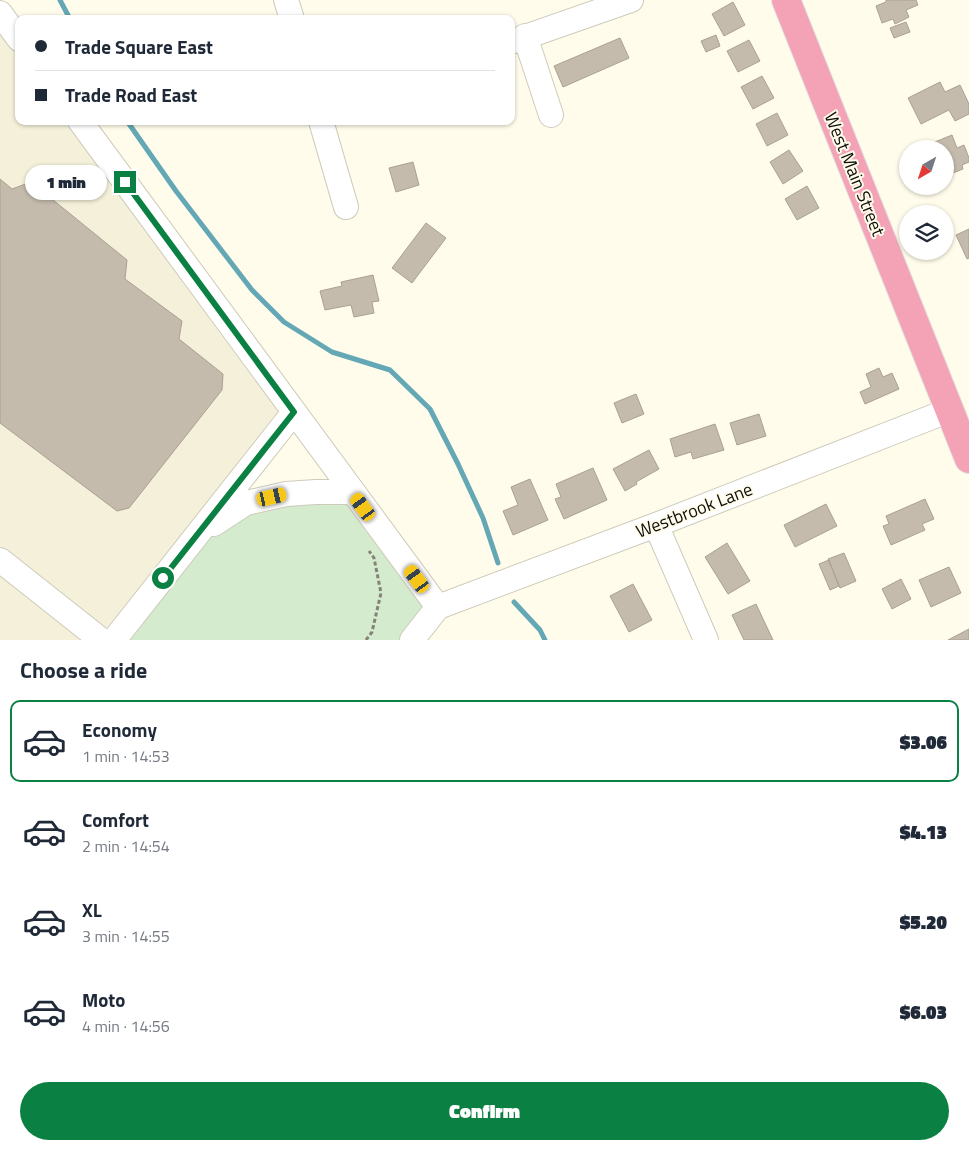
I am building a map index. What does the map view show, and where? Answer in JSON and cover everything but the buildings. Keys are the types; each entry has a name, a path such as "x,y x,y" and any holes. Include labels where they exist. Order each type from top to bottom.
{"main road":[{"name":"West Main Street","path":"786,0 969,459"}],"street":[{"path":"286,0 291,15"},
{"path":"552,114 518,39 630,0"},
{"path":"0,13 15,34"},
{"path":"83,125 438,608 412,640"},
{"path":"322,125 346,207"},
{"name":"Westbrook Lane","path":"438,608 950,410"},
{"path":"0,560 113,639 294,412"},
{"path":"197,534 246,504 286,494 352,492"},
{"path":"656,525 706,640"}],"shaded area":[{"path":"0,13 15,34 15,125 83,125 294,412 114,640 0,640"}],"green space":[{"path":"352,492 438,607 412,640 114,640 197,534 246,503"}],"waterway":[{"path":"60,0 68,15"},
{"path":"130,125 176,191 252,290 284,322 332,352 390,370 430,409 483,518 498,563"},
{"path":"514,602 540,630 545,640"}],"route":[{"path":"125,182 294,412 163,578"}]}
